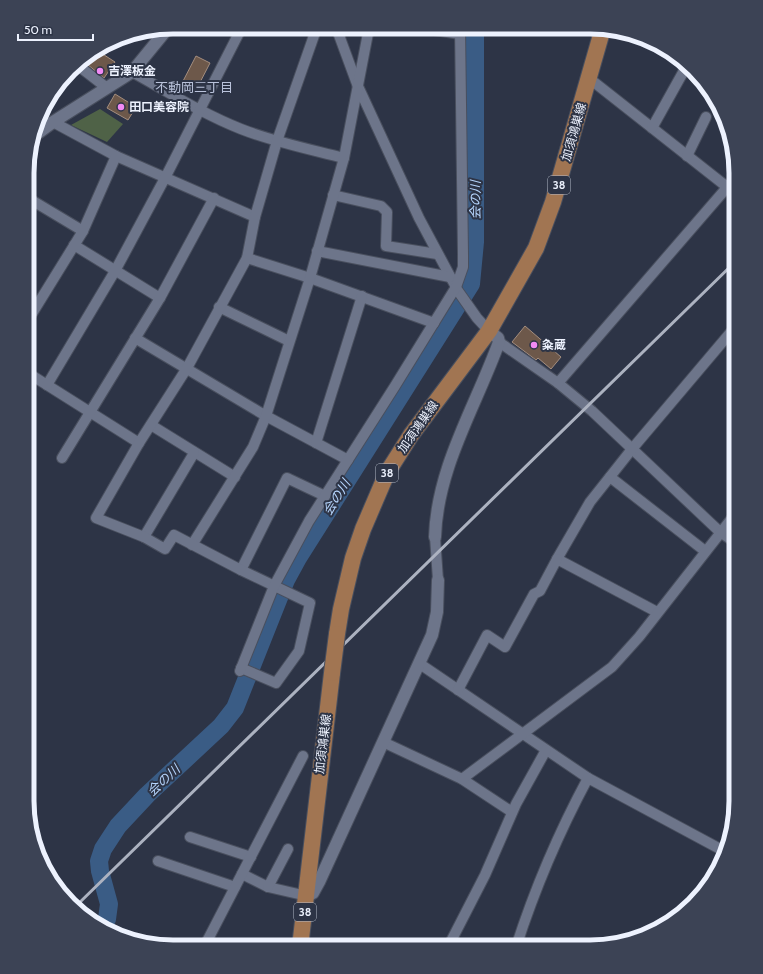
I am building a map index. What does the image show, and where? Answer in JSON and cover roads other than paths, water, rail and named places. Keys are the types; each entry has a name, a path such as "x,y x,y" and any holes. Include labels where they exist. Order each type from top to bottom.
{"main road":[{"name":"加須鴻巣線","path":"301,940 337,634 341,609 353,558 362,529 387,474 411,435 494,336 536,248 553,202 601,35"}],"street":[{"path":"40,131 132,72 163,34"},
{"path":"47,385 115,271 165,178 238,34"},
{"path":"315,34 277,142 255,217 247,258 187,368 139,443 96,518 144,537 165,549 174,535 241,570 276,587 288,593 310,603 299,651 276,683 256,674 242,670 276,587 309,521 457,289 463,267 460,34"},
{"path":"338,34 357,84 437,254 457,289 477,318 494,336 558,383 592,411 720,532 729,538"},
{"path":"192,545 253,447 266,416 310,278 344,158 368,34"},
{"path":"81,68 107,88"},
{"path":"652,128 684,71"},
{"path":"132,72 199,109 240,129 277,142 344,158"},
{"path":"558,383 727,187 590,78"},
{"path":"687,156 706,117"},
{"path":"53,122 116,156 255,217"},
{"path":"34,310 83,231 116,156"},
{"path":"333,195 380,206 387,212 386,246 437,254"},
{"path":"62,458 160,298 214,198"},
{"path":"34,202 83,231"},
{"path":"74,244 160,298"},
{"path":"317,251 450,277"},
{"path":"247,258 362,296 434,323"},
{"path":"316,443 362,296"},
{"path":"219,307 289,341"},
{"path":"458,690 488,635 505,647 534,594 540,591 590,502 632,449 729,334"},
{"path":"242,874 268,886 307,896 313,893 319,882 420,664 435,624 438,580 435,537 436,512 443,480 494,336"},
{"path":"135,338 266,416 348,460"},
{"path":"34,377 139,443"},
{"path":"151,425 194,453 235,476"},
{"path":"144,537 194,453"},
{"path":"610,477 705,551"},
{"path":"241,570 287,478 325,496"},
{"path":"462,779 612,668 639,637 729,521"},
{"path":"557,559 657,612"},
{"path":"420,664 588,778 721,849"},
{"path":"383,742 462,779 512,812"},
{"path":"452,940 485,876 512,812 546,750"},
{"path":"208,940 303,756"},
{"path":"518,940 528,909 568,815 588,778"},
{"path":"190,837 251,857"},
{"path":"268,886 288,849"},
{"path":"158,861 235,887"}],"waterway":[{"name":"会の川","path":"106,922 109,904 100,871 99,861 103,849 118,826 147,795 221,726 235,708 286,580 298,558 471,284 475,242 475,34"}],"railway":[{"path":"79,903 729,268"}],"place":[{"name":"吉澤板金","path":"100,71"},
{"name":"田口美容院","path":"121,107"},
{"name":"粂蔵","path":"534,345"}],"district":[{"name":"不動岡三丁目","path":"194,87"}]}
